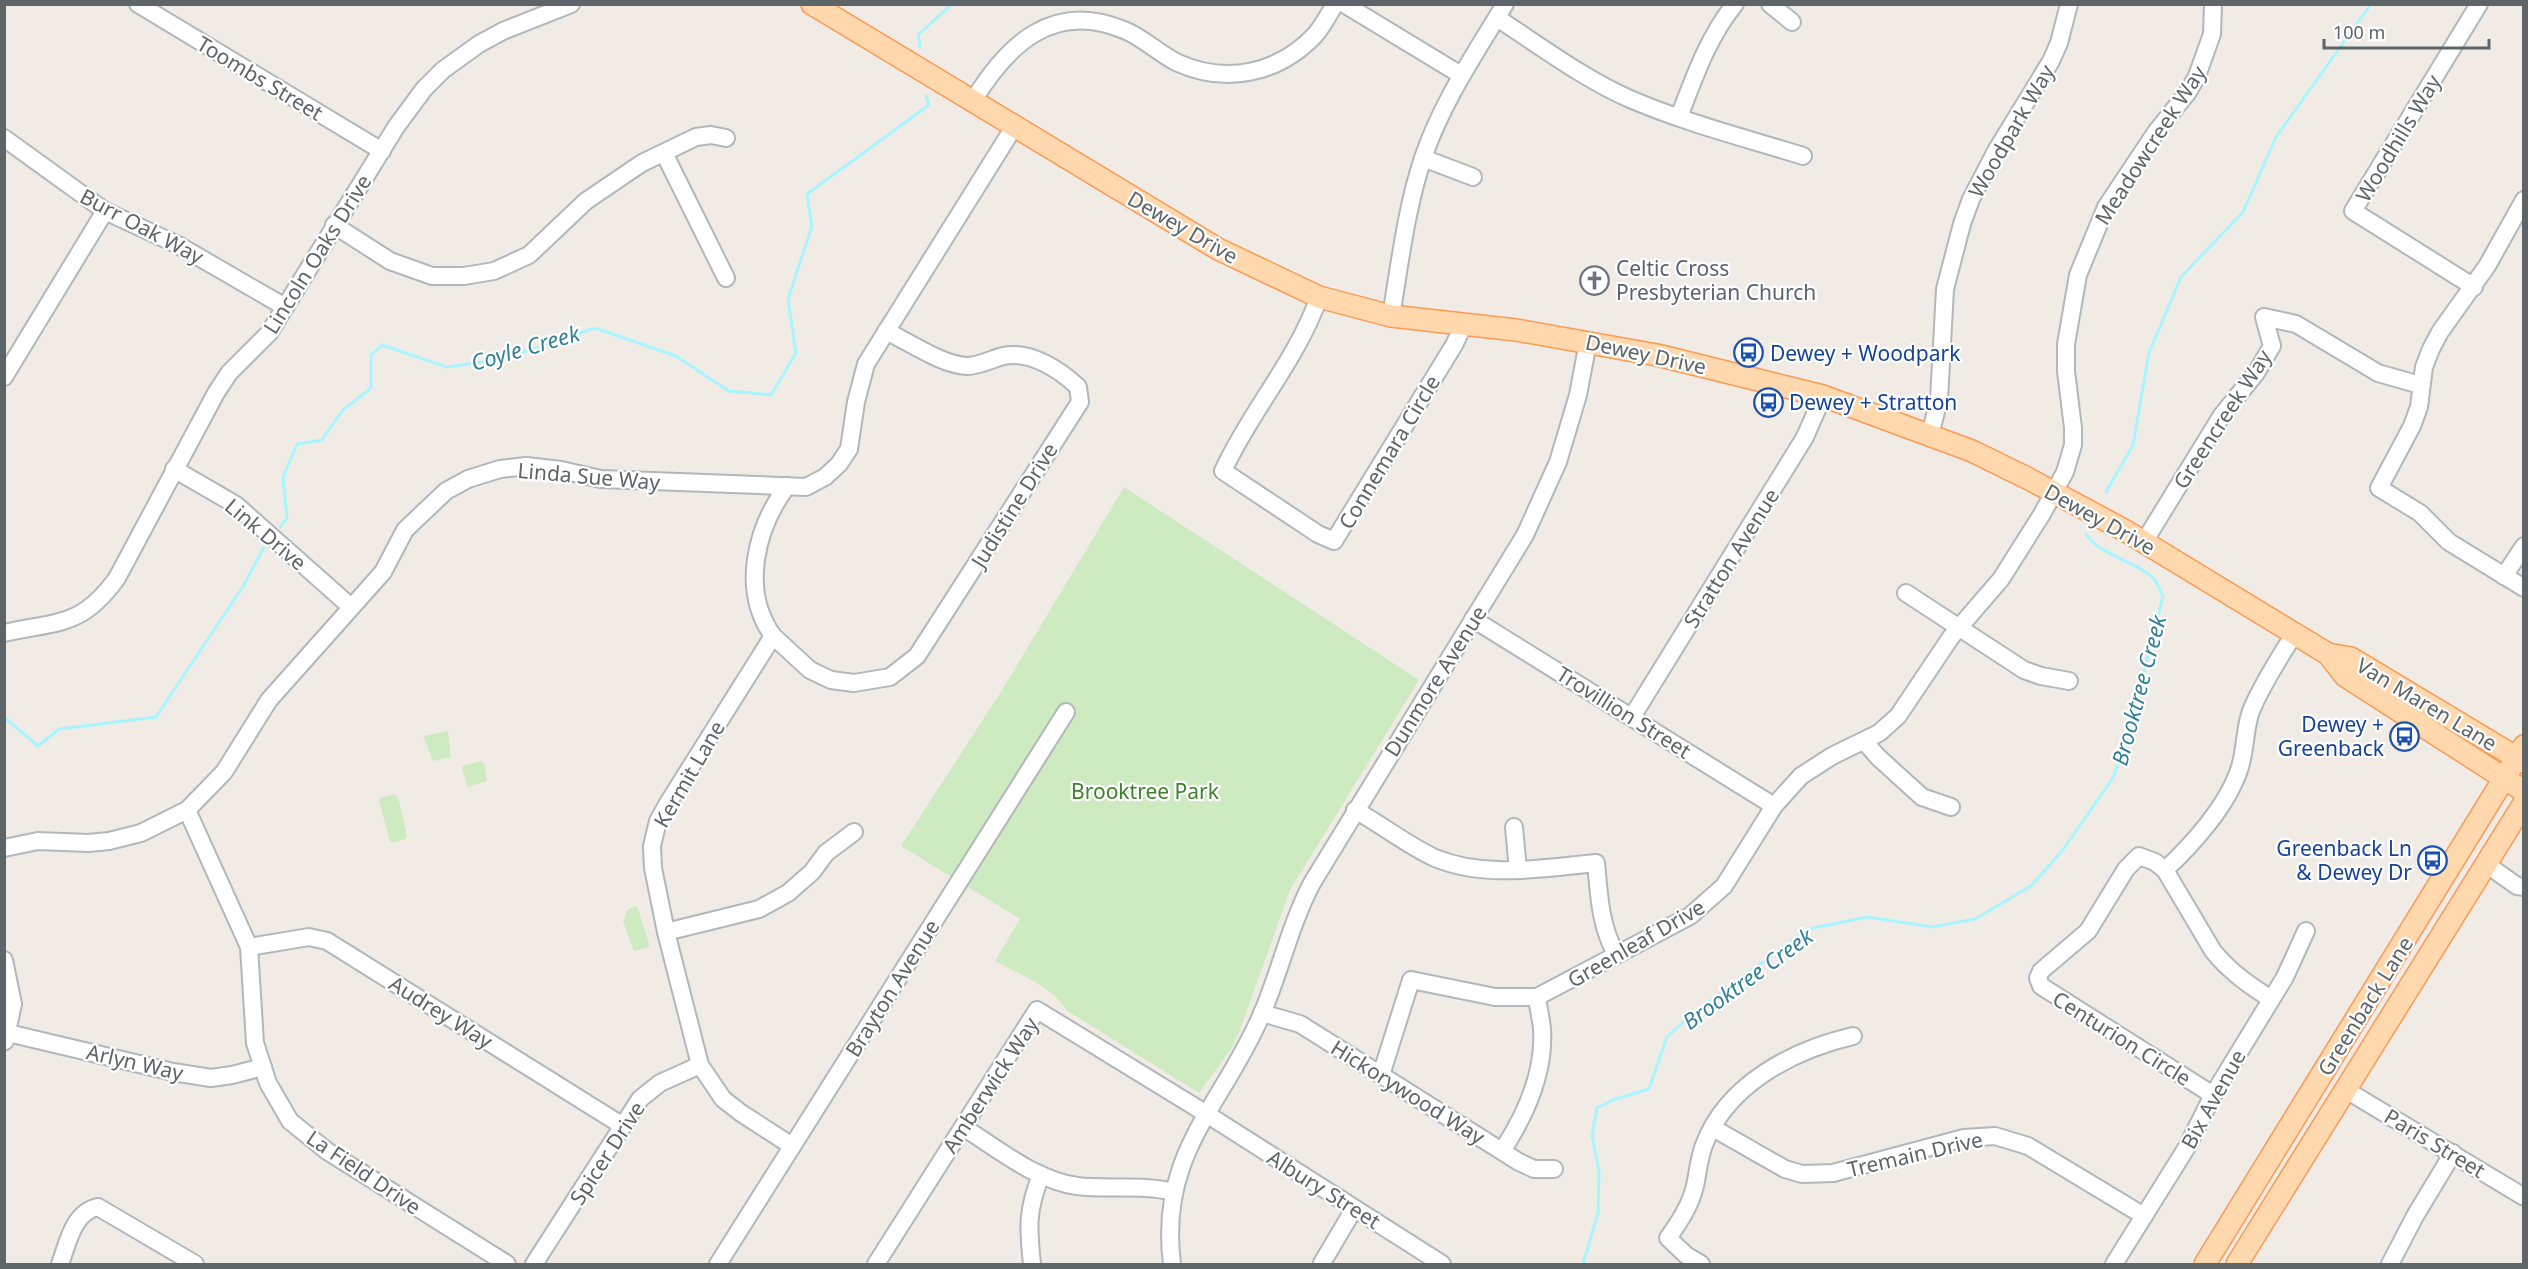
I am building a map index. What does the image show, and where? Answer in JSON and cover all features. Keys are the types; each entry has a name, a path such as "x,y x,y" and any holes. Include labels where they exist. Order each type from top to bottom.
{"main road":[{"name":"Dewey Drive","path":"821,7 1014,127 1218,249 1253,268 1319,297 1391,316 1588,342 1682,361 1822,396 1972,451 2144,542 2328,654 2345,676 2523,791"},
{"name":"Van Maren Lane","path":"2328,654 2351,658 2521,755"},
{"name":"Greenback Lane","path":"2205,1264 2504,778 2521,755"},
{"name":"Greenback Lane","path":"2237,1264 2523,803"},
{"path":"2338,1050 2346,1090"}],"street":[{"name":"Toombs Street","path":"138,4 381,151"},
{"name":"Lincoln Oaks Drive","path":"4,633 58,624 79,615 97,602 117,578 216,393 240,362 264,340 381,151 424,89 457,59 502,31 571,4"},
{"path":"973,101 991,72 1014,46 1038,31 1061,22 1109,24 1126,30 1164,56 1192,69 1238,74 1262,69 1285,59 1317,32 1335,4"},
{"path":"1344,4 1461,75"},
{"path":"1679,117 1706,50 1718,27 1735,4"},
{"path":"1770,4 1792,22"},
{"name":"Woodpark Way","path":"1930,435 1939,400 1946,289 1962,224 1971,200 1996,151 2051,61 2059,43 2069,4"},
{"name":"Meadowcreek Way","path":"2054,493 2065,472 2073,445 2072,411 2066,371 2066,344 2078,275 2106,207 2156,132 2198,76 2212,34 2213,4"},
{"name":"Woodhills Way","path":"2474,287 2353,211 2479,4"},
{"path":"1391,316 1406,222 1423,158 1441,114 1461,75 1501,11 1608,88 1679,117 1803,156"},
{"name":"Linda Sue Way","path":"4,848 38,841 88,843 110,841 141,833 187,810 224,772 269,700 382,572 405,530 416,517 446,491 468,479 500,469 526,466 561,470 601,480 806,488 825,477 839,464 849,449 860,384 866,364 1014,127"},
{"path":"334,225 390,261 432,276 464,276 494,271 529,255 586,201 642,164 696,137 711,135 726,138"},
{"name":"Burr Oak Way","path":"4,138 105,211 178,245 285,307"},
{"path":"664,153 726,278"},
{"path":"1423,158 1473,177"},
{"path":"2523,200 2474,287 2436,340 2424,367 2419,407 2412,426 2379,488 2420,513 2449,542 2523,588"},
{"path":"4,377 105,211"},
{"name":"Connemara Circle","path":"1319,297 1297,348 1223,471 1318,534 1334,541 1442,365 1464,324"},
{"name":"Greencreek Way","path":"2144,542 2222,415 2256,373 2272,346 2264,317 2296,324 2378,373 2420,385"},
{"name":"Judistine Drive","path":"773,636 810,670 831,680 854,683 890,677 917,656 1080,402 1078,387 1068,378 1026,356 1007,355 969,366 950,363 886,331"},
{"name":"Dunmore Avenue","path":"1172,1264 1170,1223 1174,1192 1191,1140 1205,1113 1248,1045 1304,898 1355,810 1525,535 1542,499 1570,424 1588,342"},
{"name":"Stratton Avenue","path":"1632,717 1805,437 1822,396"},
{"name":"Link Drive","path":"174,470 236,505 351,607"},
{"path":"773,636 766,627 760,609 756,591 755,564 763,528 770,512 787,486"},
{"name":"Greenleaf Drive","path":"1381,1075 1411,980 1495,997 1537,997 1690,916 1711,900 1724,886 1774,806 1801,776 1814,766 1879,733 1898,716 1958,628 2001,579 2054,493"},
{"path":"2504,576 2523,546"},
{"path":"1906,593 2024,670 2069,681"},
{"name":"Trovillion Street","path":"1473,619 1774,806"},
{"path":"2271,999 2241,980 2222,963 2165,870 2199,837 2230,789 2239,770 2250,714 2261,688 2294,634"},
{"name":"Kermit Lane","path":"773,636 658,820 652,846 653,868 666,932 700,1065 723,1099 792,1146"},
{"name":"Brayton Avenue","path":"718,1264 1066,712"},
{"path":"1864,741 1922,797 1951,807"},
{"name":"La Field Drive","path":"187,810 249,947 255,1043 268,1083 290,1121 327,1151 507,1264"},
{"path":"1355,810 1437,858 1462,866 1488,870 1518,870 1596,862 1601,911 1605,929 1616,954"},
{"path":"1514,827 1518,870"},
{"path":"666,932 759,909 788,893 812,872 826,853 854,832"},
{"name":"Centurion Circle","path":"2165,870 2155,862 2139,856 2126,869 2088,931 2074,945 2046,965 2038,978 2041,986 2054,996 2213,1095"},
{"path":"2486,864 2517,886 2523,887"},
{"name":"Bix Avenue","path":"2114,1264 2187,1147 2213,1095 2294,959 2306,931"},
{"name":"Audrey Way","path":"249,947 309,937 327,940 623,1126"},
{"path":"4,960 13,1004 6,1037"},
{"path":"1502,1151 1524,1114 1536,1082 1542,1030 1537,997"},
{"name":"Amberwick Way","path":"876,1264 1037,1010 1205,1113"},
{"name":"Hickorywood Way","path":"1262,1013 1300,1024 1527,1166 1542,1170 1554,1169"},
{"path":"1701,1264 1686,1255 1668,1238 1690,1203 1704,1144 1725,1108 1740,1091 1788,1059 1853,1036"},
{"name":"Arlyn Way","path":"6,1037 210,1078 263,1067"},
{"name":"Spicer Drive","path":"534,1264 640,1099 660,1083 700,1065"},
{"name":"Paris Street","path":"2346,1090 2523,1197"},
{"name":"Albury Street","path":"1205,1113 1442,1264"},
{"path":"963,1127 1041,1175 1077,1186 1140,1186 1174,1192"},
{"name":"Tremain Drive","path":"1713,1128 1785,1169 1802,1174 1846,1170 1964,1138 1995,1136 2028,1146 2144,1216"},
{"path":"2390,1264 2452,1153"},
{"path":"1032,1264 1028,1216 1032,1197 1041,1175"},
{"path":"60,1264 79,1216 87,1209 98,1206 195,1264"},
{"path":"1322,1263 1354,1209"}],"green space":[{"name":"Brooktree Park","path":"1124,487 1419,680 1290,890 1240,1030 1231,1049 1199,1093 1066,1010 1043,987 995,961 1020,919 901,846 999,695"},
{"path":"448,731 451,757 433,761 423,736"},
{"path":"481,761 484,764 487,781 468,787 463,766"},
{"path":"394,794 398,797 407,836 405,839 392,843 379,801 381,798"},
{"path":"637,906 650,947 634,951 623,921 628,909"}],"waterway":[{"name":"Coyle Creek","path":"920,47 918,35 952,4"},
{"path":"2106,492 2133,445 2149,353 2181,277 2243,212 2276,137 2371,4"},
{"name":"Coyle Creek","path":"280,527 287,518 283,477 297,444 322,440 342,411 371,388 371,355 382,345 447,367 502,359 595,328 676,356 729,391 771,395 796,353 788,299 812,226 807,194 929,105 926,96"},
{"name":"Brooktree Creek","path":"1583,1264 1598,1213 1599,1171 1592,1136 1597,1108 1613,1100 1649,1089 1667,1037 1691,1015 1808,929 1868,917 1932,927 1975,919 2031,886 2062,851 2113,778 2127,739 2163,596 2155,581 2146,573 2100,548 2086,534"},
{"name":"Coyle Creek","path":"4,717 38,746 59,729 156,717 244,585 264,547"}],"place":[{"name":"Celtic Cross Presbyterian Church","path":"1595,280"},
{"name":"Dewey + Woodpark","path":"1749,353"},
{"name":"Dewey + Stratton","path":"1768,402"},
{"name":"Dewey + Greenback","path":"2405,736"},
{"name":"Greenback Ln & Dewey Dr","path":"2433,860"}]}
